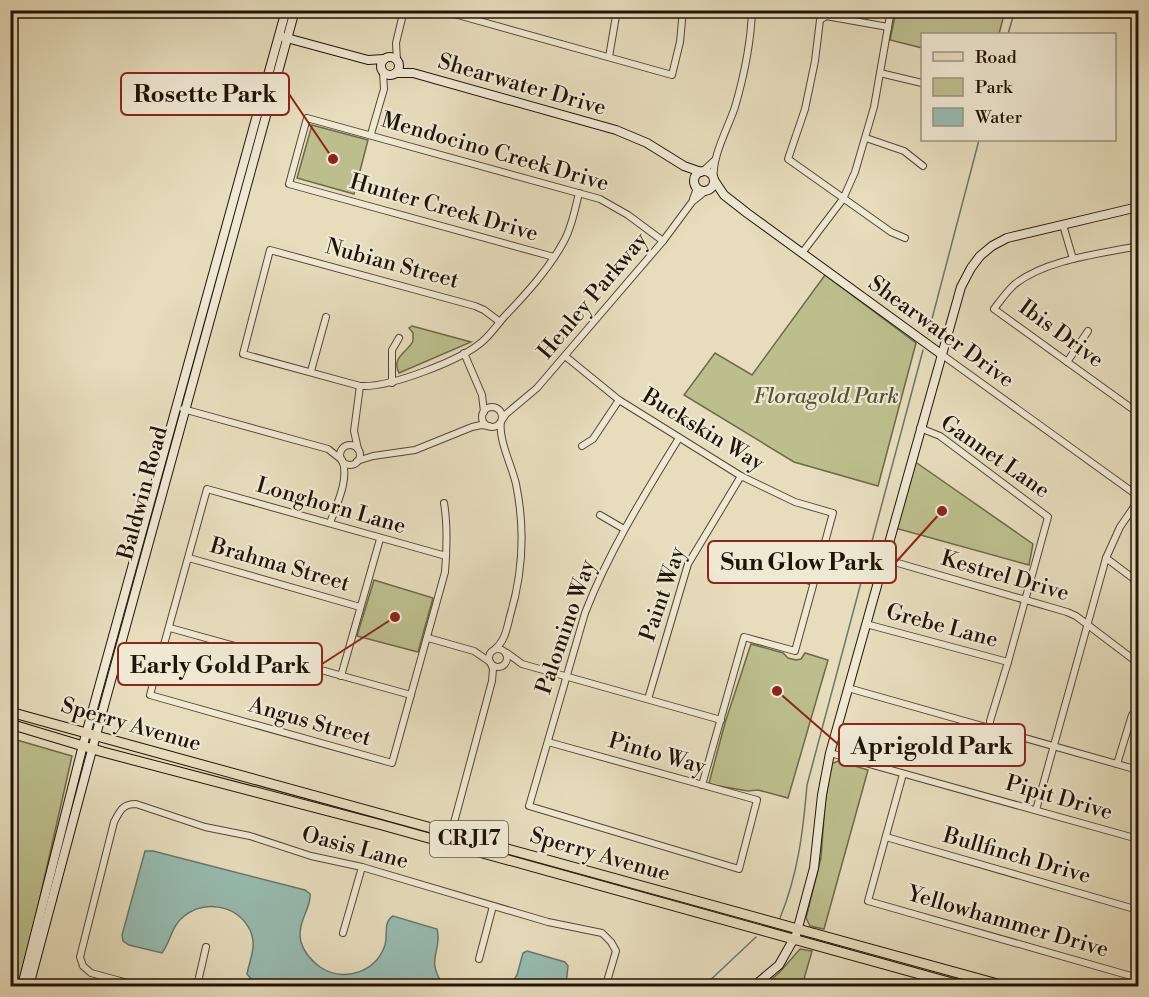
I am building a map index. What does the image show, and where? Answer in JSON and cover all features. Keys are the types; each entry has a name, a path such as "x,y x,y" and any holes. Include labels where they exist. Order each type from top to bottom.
{"main road":[{"name":"Sperry Avenue","path":"10,712 1005,987"},
{"name":"Sperry Avenue","path":"10,724 963,987"}],"street":[{"name":"Baldwin Road","path":"283,37 286,10"},
{"name":"Baldwin Road","path":"22,987 87,747 159,506 181,408 283,37 295,10"},
{"path":"371,134 384,89 399,69 396,43 404,10"},
{"path":"440,10 672,75 680,42 683,10"},
{"path":"609,57 617,10"},
{"path":"715,159 696,175 695,184 700,189 707,190 712,187 715,159 740,90 749,45 752,10"},
{"path":"802,253 843,199 855,172 866,138 891,10"},
{"path":"888,27 826,16 821,18 805,109 788,159 891,232 905,238"},
{"path":"283,37 368,60 392,57 398,61"},
{"path":"384,89 381,64 396,43"},
{"path":"368,60 388,75 395,74"},
{"name":"Shearwater Drive","path":"398,61 413,73"},
{"name":"Shearwater Drive","path":"395,74 413,73 616,130 653,146 684,166 701,172"},
{"path":"880,73 921,83"},
{"name":"Mendocino Creek Drive","path":"289,184 307,118 600,199 616,207 663,241"},
{"path":"866,138 904,151 923,166"},
{"name":"Shearwater Drive","path":"684,166 695,184"},
{"path":"701,172 709,173 714,179"},
{"name":"Shearwater Drive","path":"714,179 724,195"},
{"name":"Hunter Creek Drive","path":"289,184 554,257"},
{"name":"Henley Parkway","path":"692,202 696,191 695,184"},
{"name":"Shearwater Drive","path":"707,190 724,195 1138,499"},
{"name":"Henley Parkway","path":"501,421 515,406 533,393 663,241 692,202 707,190"},
{"path":"326,317 311,371 360,386 372,387 406,379 464,353 482,342 554,257 568,232 579,193"},
{"path":"754,987 779,965 794,940 797,930 814,868 822,795 830,753 920,428 964,280 980,256 1007,238 1138,207"},
{"path":"1063,225 1073,259 1138,246"},
{"name":"Nubian Street","path":"311,371 243,354 270,250 475,306 500,322"},
{"name":"Ibis Drive","path":"1073,259 1022,279 1006,293 994,309 1137,409"},
{"path":"1067,362 1088,331"},
{"path":"392,383 392,350 399,338"},
{"path":"464,353 482,395 483,420 496,429 502,440 516,485 522,540 516,592 505,635 508,661 498,670 492,681"},
{"name":"Buckskin Way","path":"565,357 619,400 741,476 795,502 833,513 813,582"},
{"path":"344,478 360,456 354,431 360,386"},
{"path":"482,395 501,411 502,440"},
{"path":"582,446 593,439 619,400"},
{"path":"471,427 488,408 503,409 515,406"},
{"name":"Baldwin Road","path":"91,734 162,461 181,408"},
{"path":"181,408 328,449 350,464 373,456 415,450 471,427 497,426 501,421"},
{"name":"Gannet Lane","path":"920,428 940,436 1048,517 1026,600"},
{"path":"330,523 344,478 344,466 340,454 354,431"},
{"name":"Palomino Way","path":"680,438 624,529 594,589 528,806 739,869"},
{"path":"328,449 351,445 373,456"},
{"path":"159,506 159,487 165,465 162,461"},
{"name":"Paint Way","path":"648,699 688,564 741,476"},
{"name":"Longhorn Lane","path":"189,558 207,489 447,556"},
{"path":"1036,810 1106,558 1120,527 1138,499"},
{"path":"189,558 170,628 411,694 441,591 447,556 447,522 444,503"},
{"path":"600,515 624,529"},
{"path":"340,676 380,539"},
{"name":"Brahma Street","path":"189,558 360,607"},
{"path":"1106,558 1138,582"},
{"name":"Kestrel Drive","path":"884,559 1067,612 1076,616 1138,663"},
{"path":"702,785 744,636 795,651 813,582 771,569"},
{"path":"990,727 1026,600"},
{"name":"Grebe Lane","path":"866,624 1008,662"},
{"name":"Angus Street","path":"170,628 150,695 392,764 411,694"},
{"path":"448,845 492,681 493,669 489,655 505,635"},
{"path":"428,638 474,651 498,667 522,664 721,720"},
{"path":"474,651 501,648 522,664"},
{"path":"848,688 1138,770"},
{"path":"1117,764 1132,715"},
{"name":"Pinto Way","path":"548,742 757,800 739,869"},
{"name":"Baldwin Road","path":"29,987 87,747"},
{"name":"Pipit Drive","path":"830,753 1138,839"},
{"path":"886,837 903,774"},
{"name":"Oasis Lane","path":"139,987 91,973 83,966 80,957 114,822 123,806 136,804 205,827 250,836 311,856 362,867 548,922 602,933 611,942 615,951 608,987"},
{"name":"Yellowhammer Drive","path":"886,837 868,901 1138,978"},
{"name":"Bullfinch Drive","path":"886,837 1138,910"},
{"path":"343,933 362,867"},
{"path":"479,959 493,906"},
{"path":"197,987 206,947"}],"green space":[{"path":"896,10 1005,11 999,33 921,33 921,48 890,40"},
{"path":"312,125 368,140 354,194 297,178"},
{"name":"Floragold Park","path":"825,275 916,343 878,486 794,462 684,395 715,353 752,375"},
{"path":"412,326 471,342 399,373 398,359 413,341 413,333 409,328"},
{"path":"914,461 1033,544 1029,565 895,528"},
{"path":"374,580 433,598 418,652 357,636"},
{"path":"751,644 783,653 788,658 796,660 801,659 805,653 828,660 788,798 758,790 748,791 709,783 725,723"},
{"path":"10,738 72,756 20,986 10,985"},
{"path":"838,761 868,770 824,929 810,926 806,918 821,858 825,803 831,764"},
{"path":"800,949 812,951 802,986 763,986 779,973"}],"water":[{"path":"145,851 153,851 305,890 310,894 310,899 301,928 301,942 311,959 329,972 349,974 358,972 374,962 385,945 387,925 393,916 437,929 435,969 444,986 271,986 252,980 247,974 253,946 252,934 236,914 218,907 200,908 183,917 176,925 162,953 129,945 123,941 122,935"},
{"path":"527,951 565,962 568,966 566,986 510,986 517,975 523,953"}],"waterway":[{"path":"1008,33 1015,10"},
{"path":"928,334 979,141"},
{"path":"780,918 799,853 807,785 923,350"},
{"path":"704,986 756,937"}],"place":[{"name":"Rosette Park","path":"333,159"},
{"name":"Sun Glow Park","path":"942,511"},
{"name":"Early Gold Park","path":"395,617"},
{"name":"Aprigold Park","path":"777,691"}]}
